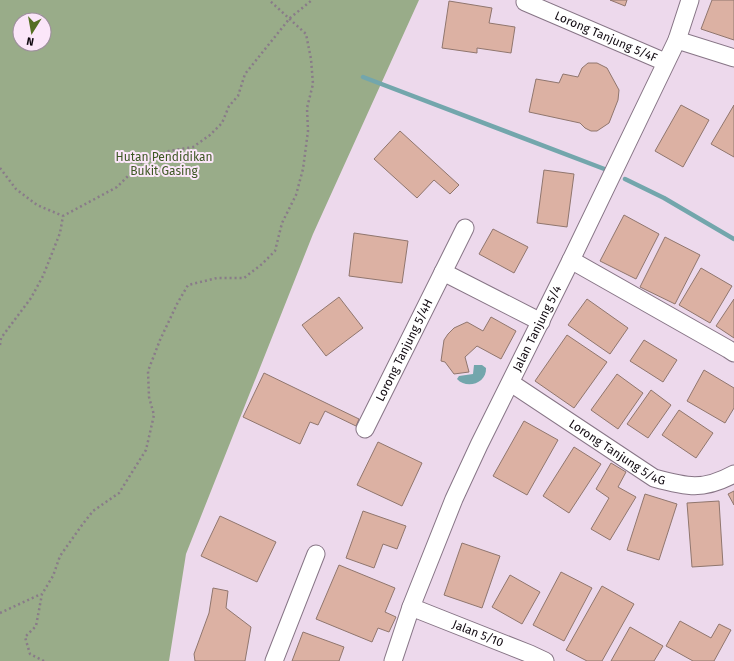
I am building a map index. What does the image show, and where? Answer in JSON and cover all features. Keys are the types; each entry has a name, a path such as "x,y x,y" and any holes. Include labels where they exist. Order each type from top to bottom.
{"street":[{"name":"Jalan Tanjung 5/4","path":"393,661 411,607 454,499 479,445 571,260 676,40 690,0"},
{"name":"Lorong Tanjung 5/4F","path":"524,2 665,62"},
{"path":"676,40 734,58"},
{"name":"Lorong Tanjung 5/4H","path":"365,429 465,228"},
{"path":"571,260 734,353"},
{"path":"443,272 541,322"},
{"name":"Lorong Tanjung 5/4G","path":"511,383 654,478 678,485 703,486 724,480 734,474"},
{"path":"274,661 316,554"},
{"name":"Jalan 5/10","path":"411,607 545,661"}],"path":[{"path":"44,661 30,654 25,637 36,626 42,594 53,576 60,556 93,511 119,493 146,450 154,415 149,397 148,371 166,325 177,304 188,285 217,278 244,278 262,264 275,251 282,223 296,195 303,169 308,131 307,108 313,84 311,60 306,34 269,0"},
{"path":"63,216 117,187 142,162 169,151 193,147 210,135 222,123 229,106 238,96 245,74 290,18 312,0"},
{"path":"0,168 16,189 37,205 63,216"},
{"path":"0,345 2,338 31,298 43,276 60,233 63,216"},
{"path":"0,612 15,607 42,594"}],"green space":[{"name":"Hutan Pendidikan Bukit Gasing","path":"0,0 419,0 313,234 186,554 169,661 0,661"}],"shaded area":[{"path":"474,365 482,365 486,368 483,378 480,381 466,384 457,379 459,376 473,374"}],"building":[{"path":"610,0 627,0 625,6"},
{"path":"712,0 734,0 734,40 701,29"},
{"path":"449,1 492,8 489,23 515,27 511,53 477,48 477,53 442,48"},
{"path":"588,63 597,63 607,68 619,90 618,100 609,123 597,131 591,131 580,123 529,112 536,79 559,83 563,74 578,77 582,68"},
{"path":"681,105 709,120 683,167 655,151"},
{"path":"734,105 734,157 711,144"},
{"path":"400,131 459,185 450,194 434,180 417,198 374,159"},
{"path":"544,170 574,174 567,227 537,223"},
{"path":"624,215 659,234 636,279 600,261"},
{"path":"493,229 528,247 514,273 479,254"},
{"path":"354,233 408,241 402,283 349,276"},
{"path":"665,237 700,255 675,304 640,287"},
{"path":"701,268 732,286 710,323 679,305"},
{"path":"339,297 363,328 326,356 302,325"},
{"path":"587,299 628,328 610,354 568,325"},
{"path":"734,299 734,338 716,326"},
{"path":"491,317 516,331 501,359 477,346 465,357 469,372 454,374 445,362 441,361 444,340 454,328 467,322 483,331"},
{"path":"567,335 607,362 574,408 535,381"},
{"path":"644,340 677,360 663,382 630,361"},
{"path":"704,370 734,388 734,408 725,423 687,401"},
{"path":"264,373 359,419 356,426 325,411 318,425 310,422 300,444 243,417"},
{"path":"617,374 643,393 618,429 591,410"},
{"path":"651,390 671,405 648,438 627,424"},
{"path":"679,410 713,433 696,458 662,435"},
{"path":"524,421 558,440 527,495 493,476"},
{"path":"378,442 422,463 402,506 357,485"},
{"path":"574,447 601,464 569,513 543,496"},
{"path":"611,463 626,472 618,487 636,497 610,540 591,529 609,498 596,489"},
{"path":"734,491 734,505 728,494"},
{"path":"645,494 677,504 659,560 627,550"},
{"path":"719,501 723,565 692,567 687,503"},
{"path":"363,511 406,526 397,549 383,544 374,568 346,558"},
{"path":"220,516 276,542 257,582 201,556"},
{"path":"462,543 500,556 482,608 444,595"},
{"path":"339,565 395,588 385,612 396,617 389,632 378,628 372,642 316,619"},
{"path":"561,572 592,588 564,641 533,625"},
{"path":"510,575 540,592 522,624 492,607"},
{"path":"602,586 634,604 602,661 587,661 566,650"},
{"path":"213,588 228,591 226,608 251,627 245,661 195,661 194,654 209,613"},
{"path":"680,621 711,638 719,624 731,630 714,661 693,661 666,646"},
{"path":"630,627 663,646 654,661 611,661"},
{"path":"303,632 344,647 339,661 292,661"}],"waterway":[{"path":"363,77 607,170"},
{"path":"625,179 664,198 734,239"}]}
